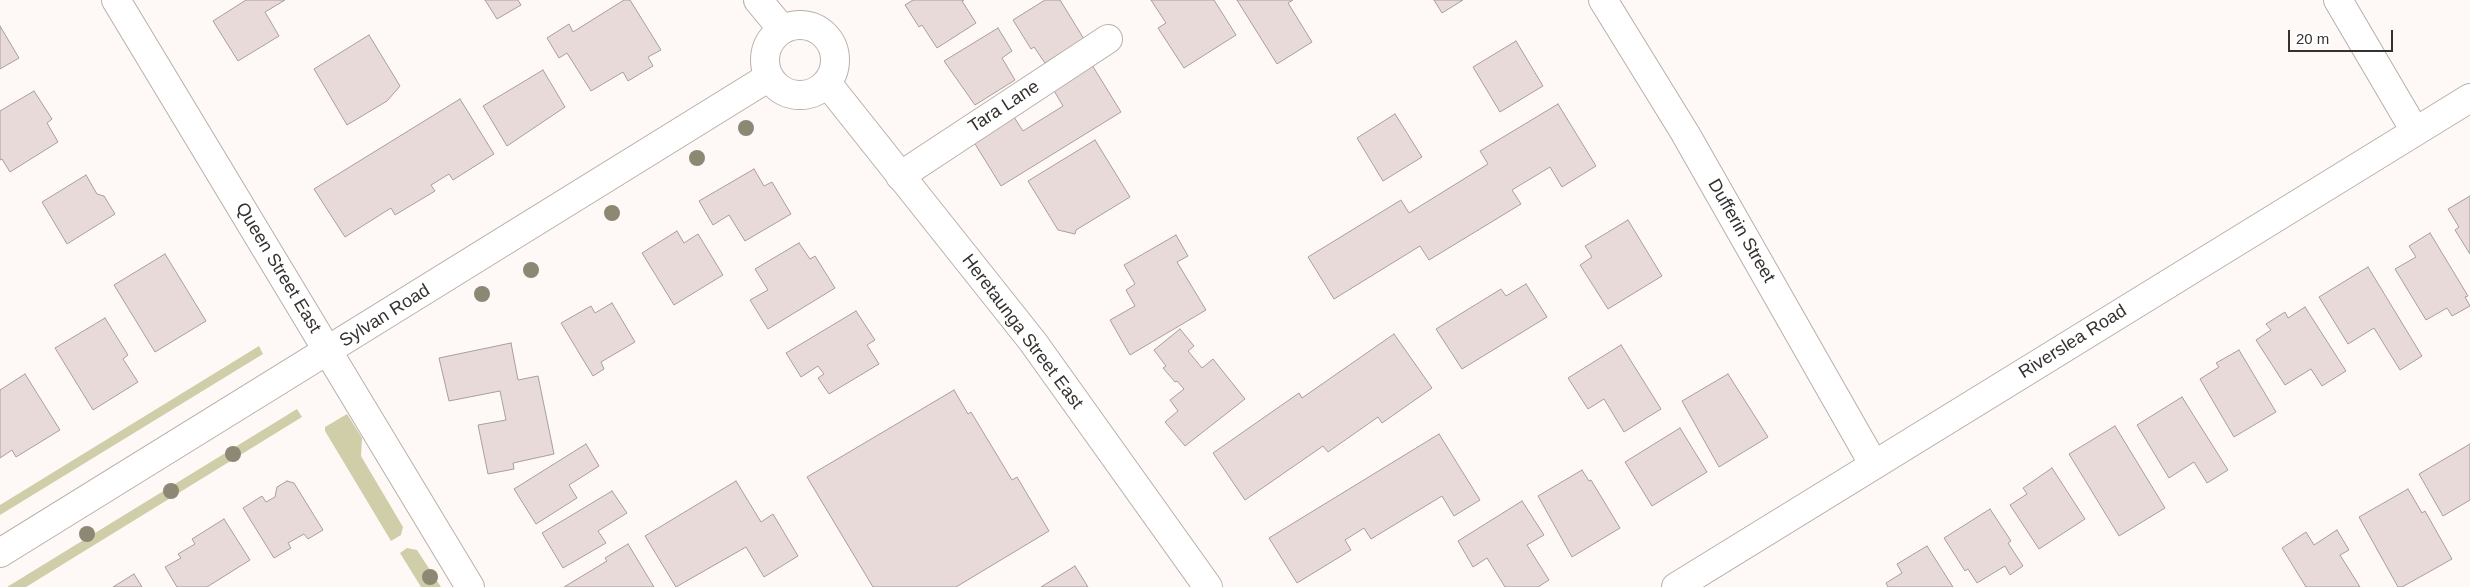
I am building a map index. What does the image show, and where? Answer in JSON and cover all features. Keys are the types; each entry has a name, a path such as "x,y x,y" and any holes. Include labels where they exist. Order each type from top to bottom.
{"street":[{"name":"Queen Street East","path":"116,0 330,351 470,587"},
{"path":"758,0 782,30"},
{"name":"Dufferin Street","path":"1603,0 1685,133 1874,465"},
{"path":"2338,0 2415,131"},
{"path":"800,24 810,26 827,37 832,45 835,64 827,83 819,90 797,95 776,87 769,77 764,57 767,46 782,30 800,24"},
{"name":"Tara Lane","path":"900,176 1108,39"},
{"name":"Sylvan Road","path":"0,553 330,351 769,77"},
{"name":"Heretaunga Street East","path":"827,83 1033,342 1208,587"},
{"name":"Riverslea Road","path":"1676,587 2470,98"}],"green space":[{"path":"259,346 263,354 0,515 0,505"},
{"path":"297,409 302,417 26,587 7,587"},
{"path":"347,414 362,438 361,456 403,527 401,535 391,541 325,431 325,427"},
{"path":"407,548 417,550 441,587 421,587 400,553"}],"building":[{"path":"246,0 285,0 265,12 279,36 238,61 213,21"},
{"path":"485,0 518,0 521,5 497,19"},
{"path":"624,0 630,0 661,50 648,57 653,66 628,81 623,72 591,91 567,53 559,58 547,38 569,24 573,32"},
{"path":"913,0 964,0 962,1 976,23 937,48 922,25 919,27 905,5"},
{"path":"1045,0 1060,0 1084,39 1045,63 1034,47 1031,49 1013,20"},
{"path":"1151,0 1214,0 1236,35 1184,68 1158,28 1166,23"},
{"path":"1237,0 1293,0 1288,3 1312,42 1277,64"},
{"path":"1434,0 1463,0 1442,13"},
{"path":"0,26 19,58 0,69"},
{"path":"998,28 1012,51 1002,58 1015,80 975,105 944,61"},
{"path":"369,35 400,86 387,101 347,125 314,69"},
{"path":"1516,41 1543,86 1500,112 1473,67"},
{"path":"1092,65 1121,112 1001,186 972,139 1012,114 1023,131 1063,106 1053,89"},
{"path":"543,70 565,107 507,146 483,106"},
{"path":"34,91 52,119 47,123 58,142 10,172 2,159 0,160 0,111"},
{"path":"460,99 494,154 453,180 449,174 431,185 435,191 395,215 391,208 345,237 314,189"},
{"path":"1558,104 1596,166 1562,187 1550,167 1512,190 1521,204 1429,260 1420,246 1334,299 1308,257 1401,200 1409,213 1488,164 1480,151"},
{"path":"1395,114 1422,157 1383,181 1357,138"},
{"path":"1095,140 1130,197 1076,230 1075,234 1058,230 1028,181"},
{"path":"754,169 764,186 772,182 791,214 745,241 729,215 713,225 699,201"},
{"path":"86,175 97,194 104,196 115,214 67,244 42,202"},
{"path":"2470,196 2470,254 2455,230 2459,227 2448,209"},
{"path":"1628,220 1662,276 1608,309 1580,265 1592,257 1585,246"},
{"path":"677,231 684,243 698,234 723,275 674,305 642,253"},
{"path":"2430,233 2468,296 2465,297 2470,306 2452,316 2447,308 2426,320 2395,269 2416,257 2409,246"},
{"path":"1176,235 1188,256 1177,262 1206,310 1130,355 1110,320 1135,306 1126,290 1135,284 1124,265"},
{"path":"799,243 810,259 815,256 835,288 768,329 750,300 768,290 755,269"},
{"path":"165,254 206,321 155,352 114,285"},
{"path":"2368,267 2422,356 2400,370 2374,328 2348,344 2319,297"},
{"path":"1526,284 1547,317 1462,369 1436,329 1501,289 1506,296"},
{"path":"612,303 635,342 601,362 604,369 593,376 561,323 591,306 595,313"},
{"path":"2305,307 2346,371 2322,386 2311,369 2285,385 2256,340 2271,330 2266,324 2285,312 2288,318"},
{"path":"856,311 875,340 867,345 879,364 829,394 818,378 824,374 818,366 801,377 786,353"},
{"path":"105,318 128,355 123,359 138,382 93,410 55,348"},
{"path":"1180,329 1194,346 1188,351 1202,368 1213,359 1245,399 1185,446 1165,422 1178,411 1170,400 1184,389 1163,368 1166,366 1154,350"},
{"path":"1394,334 1432,388 1382,423 1378,417 1328,452 1323,446 1245,500 1213,453 1299,393 1302,398"},
{"path":"511,343 518,380 538,376 554,454 513,463 514,469 488,474 478,425 506,420 500,391 449,401 439,358"},
{"path":"1621,345 1661,409 1624,432 1604,399 1588,409 1568,378"},
{"path":"2239,350 2276,412 2234,437 2200,379 2219,367 2216,363"},
{"path":"25,374 60,430 16,457 12,450 0,458 0,390"},
{"path":"1728,374 1768,437 1719,467 1682,401"},
{"path":"954,390 968,414 971,412 1012,480 1017,477 1049,531 956,587 873,587 807,477"},
{"path":"2182,397 2228,470 2207,483 2194,462 2169,478 2137,425"},
{"path":"2115,426 2165,508 2119,536 2069,454"},
{"path":"1680,428 1707,472 1652,506 1625,462"},
{"path":"1439,434 1480,500 1454,516 1442,496 1371,539 1364,528 1345,540 1351,550 1297,583 1269,538"},
{"path":"586,444 599,466 569,485 577,498 536,524 514,489"},
{"path":"2470,444 2470,500 2443,516 2419,474"},
{"path":"2052,468 2085,519 2039,549 2010,505 2027,494 2023,488"},
{"path":"1582,470 1589,481 1591,480 1620,528 1572,557 1538,496"},
{"path":"287,481 294,483 323,530 308,539 304,534 288,543 291,548 274,558 243,508 262,496 266,502 275,497 277,487"},
{"path":"736,481 761,522 773,514 798,556 764,577 746,547 676,587 645,536"},
{"path":"2408,489 2422,513 2425,511 2452,559 2402,587 2398,587 2359,517"},
{"path":"612,491 627,513 598,531 606,543 563,568 542,533"},
{"path":"1522,501 1544,535 1527,545 1549,580 1538,587 1505,587 1487,558 1473,567 1458,541"},
{"path":"1990,509 2011,541 2008,543 2023,566 2010,575 2005,566 1977,583 1968,569 1965,571 1944,538"},
{"path":"224,519 250,560 207,587 177,587 165,567 181,558 178,554 195,544 192,539"},
{"path":"2337,530 2349,550 2340,555 2360,587 2306,587 2282,548 2306,532 2314,545"},
{"path":"628,544 654,587 564,587 607,561 605,558"},
{"path":"1927,546 1953,587 1888,587 1886,583 1902,573 1897,564"},
{"path":"1075,566 1088,587 1041,587"},
{"path":"134,574 142,587 113,587"}]}
